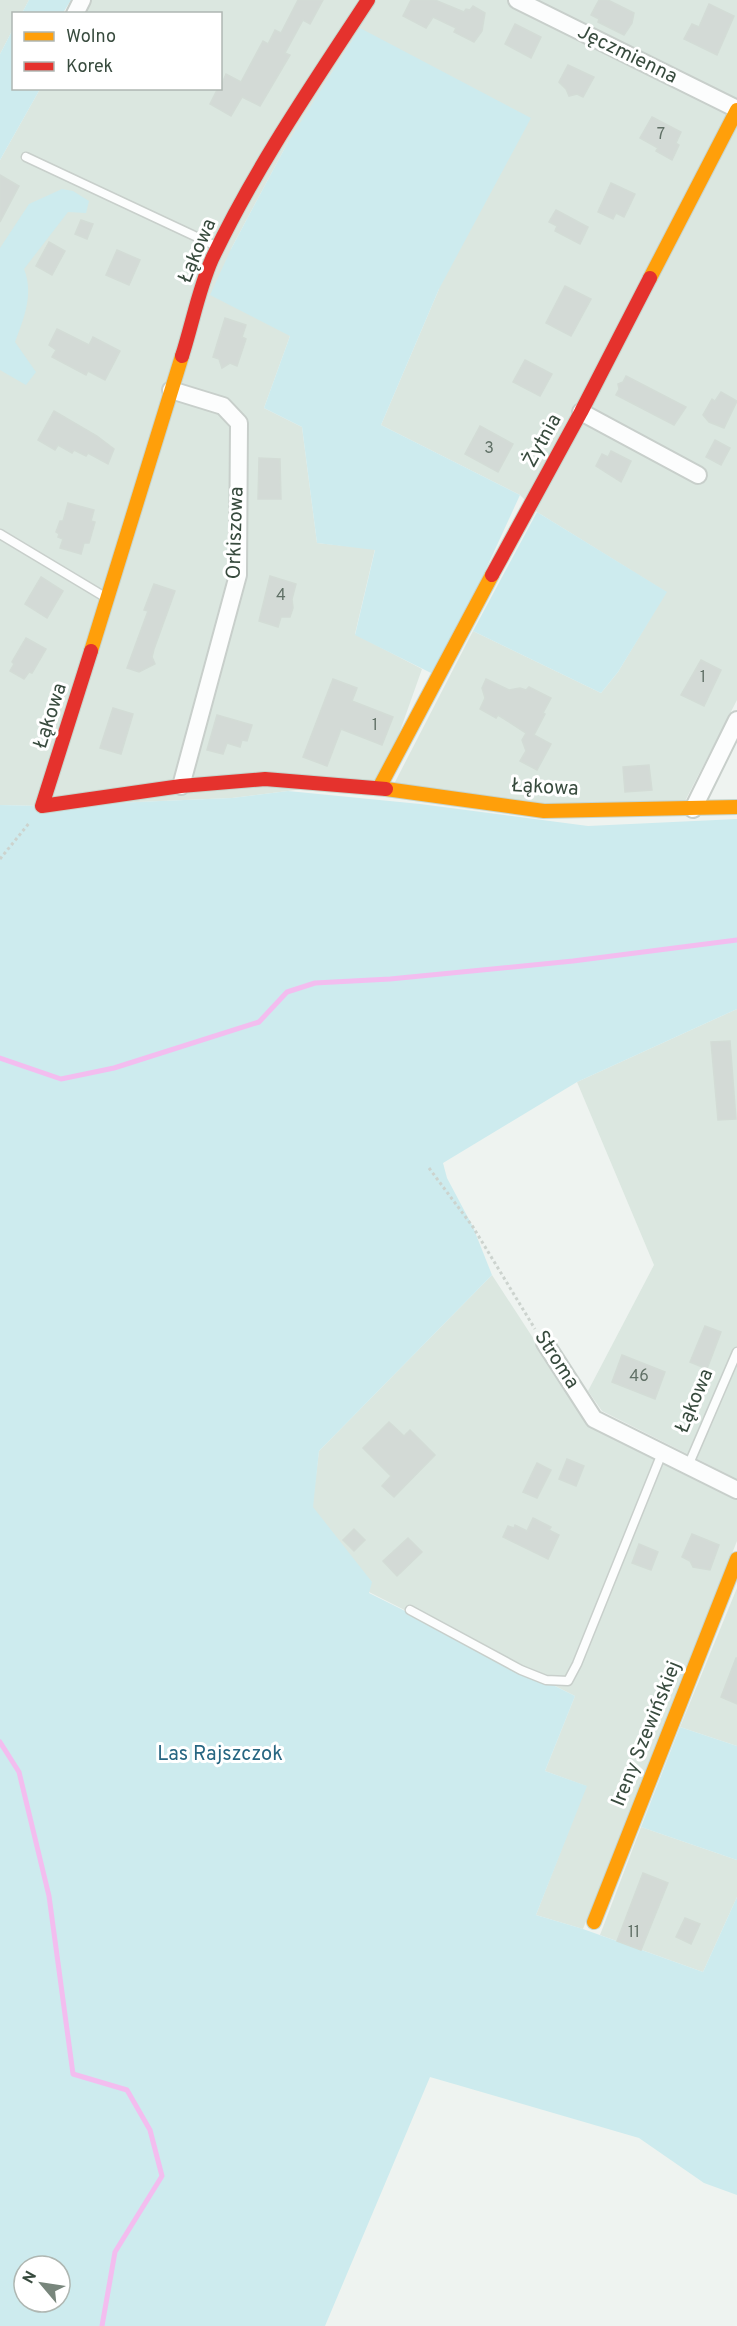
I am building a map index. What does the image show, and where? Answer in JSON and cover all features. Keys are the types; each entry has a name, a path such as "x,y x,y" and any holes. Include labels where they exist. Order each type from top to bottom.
{"street":[{"name":"Łąkowa","path":"368,0 283,131 243,198 211,262 42,806 181,786 265,779 379,788 544,811 737,807"},
{"name":"Jęczmienna","path":"517,0 737,110"},
{"name":"Żytnia","path":"379,788 437,676 581,412 737,110"},
{"name":"Orkiszowa","path":"171,390 223,406 239,423 238,575 181,786"},
{"path":"581,412 698,475"},
{"path":"693,809 737,720"},
{"name":"Stroma","path":"545,1343 594,1419 737,1490"},
{"name":"Ireny Szewińskiej","path":"594,1922 737,1559"}],"lane":[{"path":"26,157 218,248"},
{"path":"0,534 108,599"},
{"name":"Łąkowa","path":"688,1466 737,1352"},
{"path":"410,1610 520,1671 546,1680 568,1681 577,1664 662,1453"}],"path":[{"path":"0,859 42,806"},
{"name":"Stroma","path":"429,1168 473,1227 545,1343"}],"shaded area":[{"path":"0,0 29,0 23,12 12,12 12,31 0,54"},
{"path":"89,0 737,0 737,700 684,803 542,803 394,784 473,631 601,693 618,672 666,592 537,512 520,495 381,425 439,289 288,142 231,249 290,336 264,408 302,427 317,543 375,549 355,634 422,669 383,779 232,798 42,806 0,805 0,160 39,90 222,90 222,12 82,12"},
{"path":"737,1009 737,1479 602,1411 588,1391 654,1265 577,1082"},
{"path":"492,1275 589,1424 737,1499 737,1541 583,1929 536,1915 586,1786 545,1771 575,1696 369,1592 312,1508 319,1451"},
{"path":"737,1588 737,1746 680,1727"},
{"path":"641,1827 737,1860 737,1897 703,1972 600,1935"}],"green space":[{"path":"29,0 71,0 64,12 23,12"},
{"path":"360,28 531,118 439,289 381,425 520,495 437,676 355,635 375,550 317,543 302,427 264,408 290,336 210,295 231,249 288,142"},
{"path":"12,31 12,90 39,90 0,160 0,54"},
{"path":"62,189 73,191 89,201 86,213 68,212 24,269 28,297 15,342 36,372 26,385 0,370 0,248 29,204"},
{"path":"537,512 667,592 618,672 601,693 473,631"},
{"name":"Las Rajszczok","path":"288,791 420,804 588,826 737,819 737,1009 577,1082 443,1163 447,1178 473,1227 492,1275 319,1451 313,1507 372,1582 369,1593 575,1696 545,1771 587,1786 536,1915 583,1929 703,1972 737,1897 737,2195 704,2183 639,2138 430,2077 325,2326 0,2326 0,805 42,806 232,798"},
{"path":"680,1727 737,1746 737,1860 641,1827"}],"building":[{"path":"298,0 323,0 310,24 303,20 285,53 290,55 260,106 242,97 231,116 210,104 217,90 222,90 226,74 241,82 263,41 268,44 275,30 281,33"},
{"path":"411,0 435,0 464,12 473,6 485,13 482,31 474,42 454,32 456,28 433,17 426,28 403,16"},
{"path":"599,0 608,0 634,13 632,23 624,35 598,22 599,19 591,15"},
{"path":"709,4 734,16 717,55 684,39 692,24 699,27"},
{"path":"515,24 541,37 531,58 505,44"},
{"path":"568,65 594,77 583,97 577,94 569,96 559,82"},
{"path":"652,117 681,132 676,143 679,145 672,160 656,151 658,148 640,138"},
{"path":"0,175 19,186 0,222"},
{"path":"611,183 635,194 624,217 616,213 613,219 598,212"},
{"path":"556,210 588,227 580,244 555,231 557,226 549,222"},
{"path":"81,220 93,224 87,239 75,234"},
{"path":"49,242 65,251 52,275 36,266"},
{"path":"117,250 140,260 129,285 106,275"},
{"path":"565,286 591,299 571,336 546,323"},
{"path":"225,318 246,325 242,337 246,339 237,366 230,363 222,368 219,359 213,357"},
{"path":"57,329 89,345 93,337 120,351 105,380 88,371 86,375 52,357 56,350 49,345"},
{"path":"525,360 552,374 540,396 513,382"},
{"path":"626,376 686,407 674,425 616,395 619,389 618,384 623,382"},
{"path":"721,392 737,401 724,428 709,422 703,415 712,399 715,401"},
{"path":"54,411 97,436 114,449 108,464 88,453 86,456 74,450 72,453 58,445 55,450 38,440"},
{"path":"480,426 513,444 498,472 465,454"},
{"path":"715,440 730,448 721,465 706,457"},
{"path":"611,451 631,461 621,482 596,466 602,454 608,457"},
{"path":"259,458 280,459 281,499 258,499"},
{"path":"68,503 94,510 91,521 95,522 89,543 84,543 81,554 60,548 63,539 58,537 59,534 56,532 60,521 63,521"},
{"path":"270,576 296,584 290,617 281,617 278,627 259,621"},
{"path":"41,577 63,591 47,618 25,604"},
{"path":"154,584 175,591 154,649 152,657 155,664 139,672 127,668 148,611 144,610"},
{"path":"26,638 46,649 32,673 29,672 24,679 10,671 14,664 12,662"},
{"path":"701,660 721,670 704,706 681,695"},
{"path":"333,679 357,688 352,701 393,717 382,745 341,729 327,766 303,757"},
{"path":"486,679 509,690 520,688 526,690 529,687 551,698 534,735 551,744 537,770 520,761 526,751 522,740 526,733 498,715 496,718 480,709 485,698 482,688"},
{"path":"113,708 133,714 121,754 100,748"},
{"path":"217,715 252,725 247,741 242,740 240,747 227,743 223,754 207,750"},
{"path":"649,765 652,790 625,792 623,767"},
{"path":"730,1041 736,1119 718,1120 711,1042"},
{"path":"705,1326 721,1332 707,1369 690,1362"},
{"path":"622,1355 665,1372 655,1399 612,1382"},
{"path":"389,1422 404,1436 410,1430 435,1455 394,1497 382,1486 391,1476 363,1448"},
{"path":"567,1459 584,1466 576,1486 559,1479"},
{"path":"537,1463 551,1470 537,1498 523,1492"},
{"path":"533,1518 551,1527 549,1530 559,1535 548,1559 503,1537 508,1526 514,1528 515,1525 527,1531"},
{"path":"354,1529 365,1540 354,1551 343,1540"},
{"path":"692,1534 719,1545 710,1570 693,1567 690,1561 682,1557"},
{"path":"408,1538 422,1552 397,1576 383,1561"},
{"path":"639,1544 658,1552 651,1570 632,1563"},
{"path":"737,1658 737,1704 721,1697"},
{"path":"643,1873 668,1883 641,1950 617,1941"},
{"path":"685,1918 700,1924 691,1944 676,1937"}],"waterway":[{"path":"0,1058 61,1079 114,1068 259,1022 287,992 315,983 390,979 573,961 737,940"},
{"path":"0,1742 19,1772 49,1896 73,2074 127,2090 150,2130 162,2176 115,2252 102,2326"}],"traffic: slow":[{"path":"650,278 737,110"},
{"path":"91,651 182,356"},
{"path":"379,788 492,575"},
{"path":"386,789 544,811 737,807"},
{"path":"594,1922 737,1559"}],"traffic: jam":[{"path":"182,356 207,270 229,225 286,127 368,0"},
{"path":"492,575 581,412 650,278"},
{"path":"91,651 42,806 181,786 265,779 386,789"}]}
